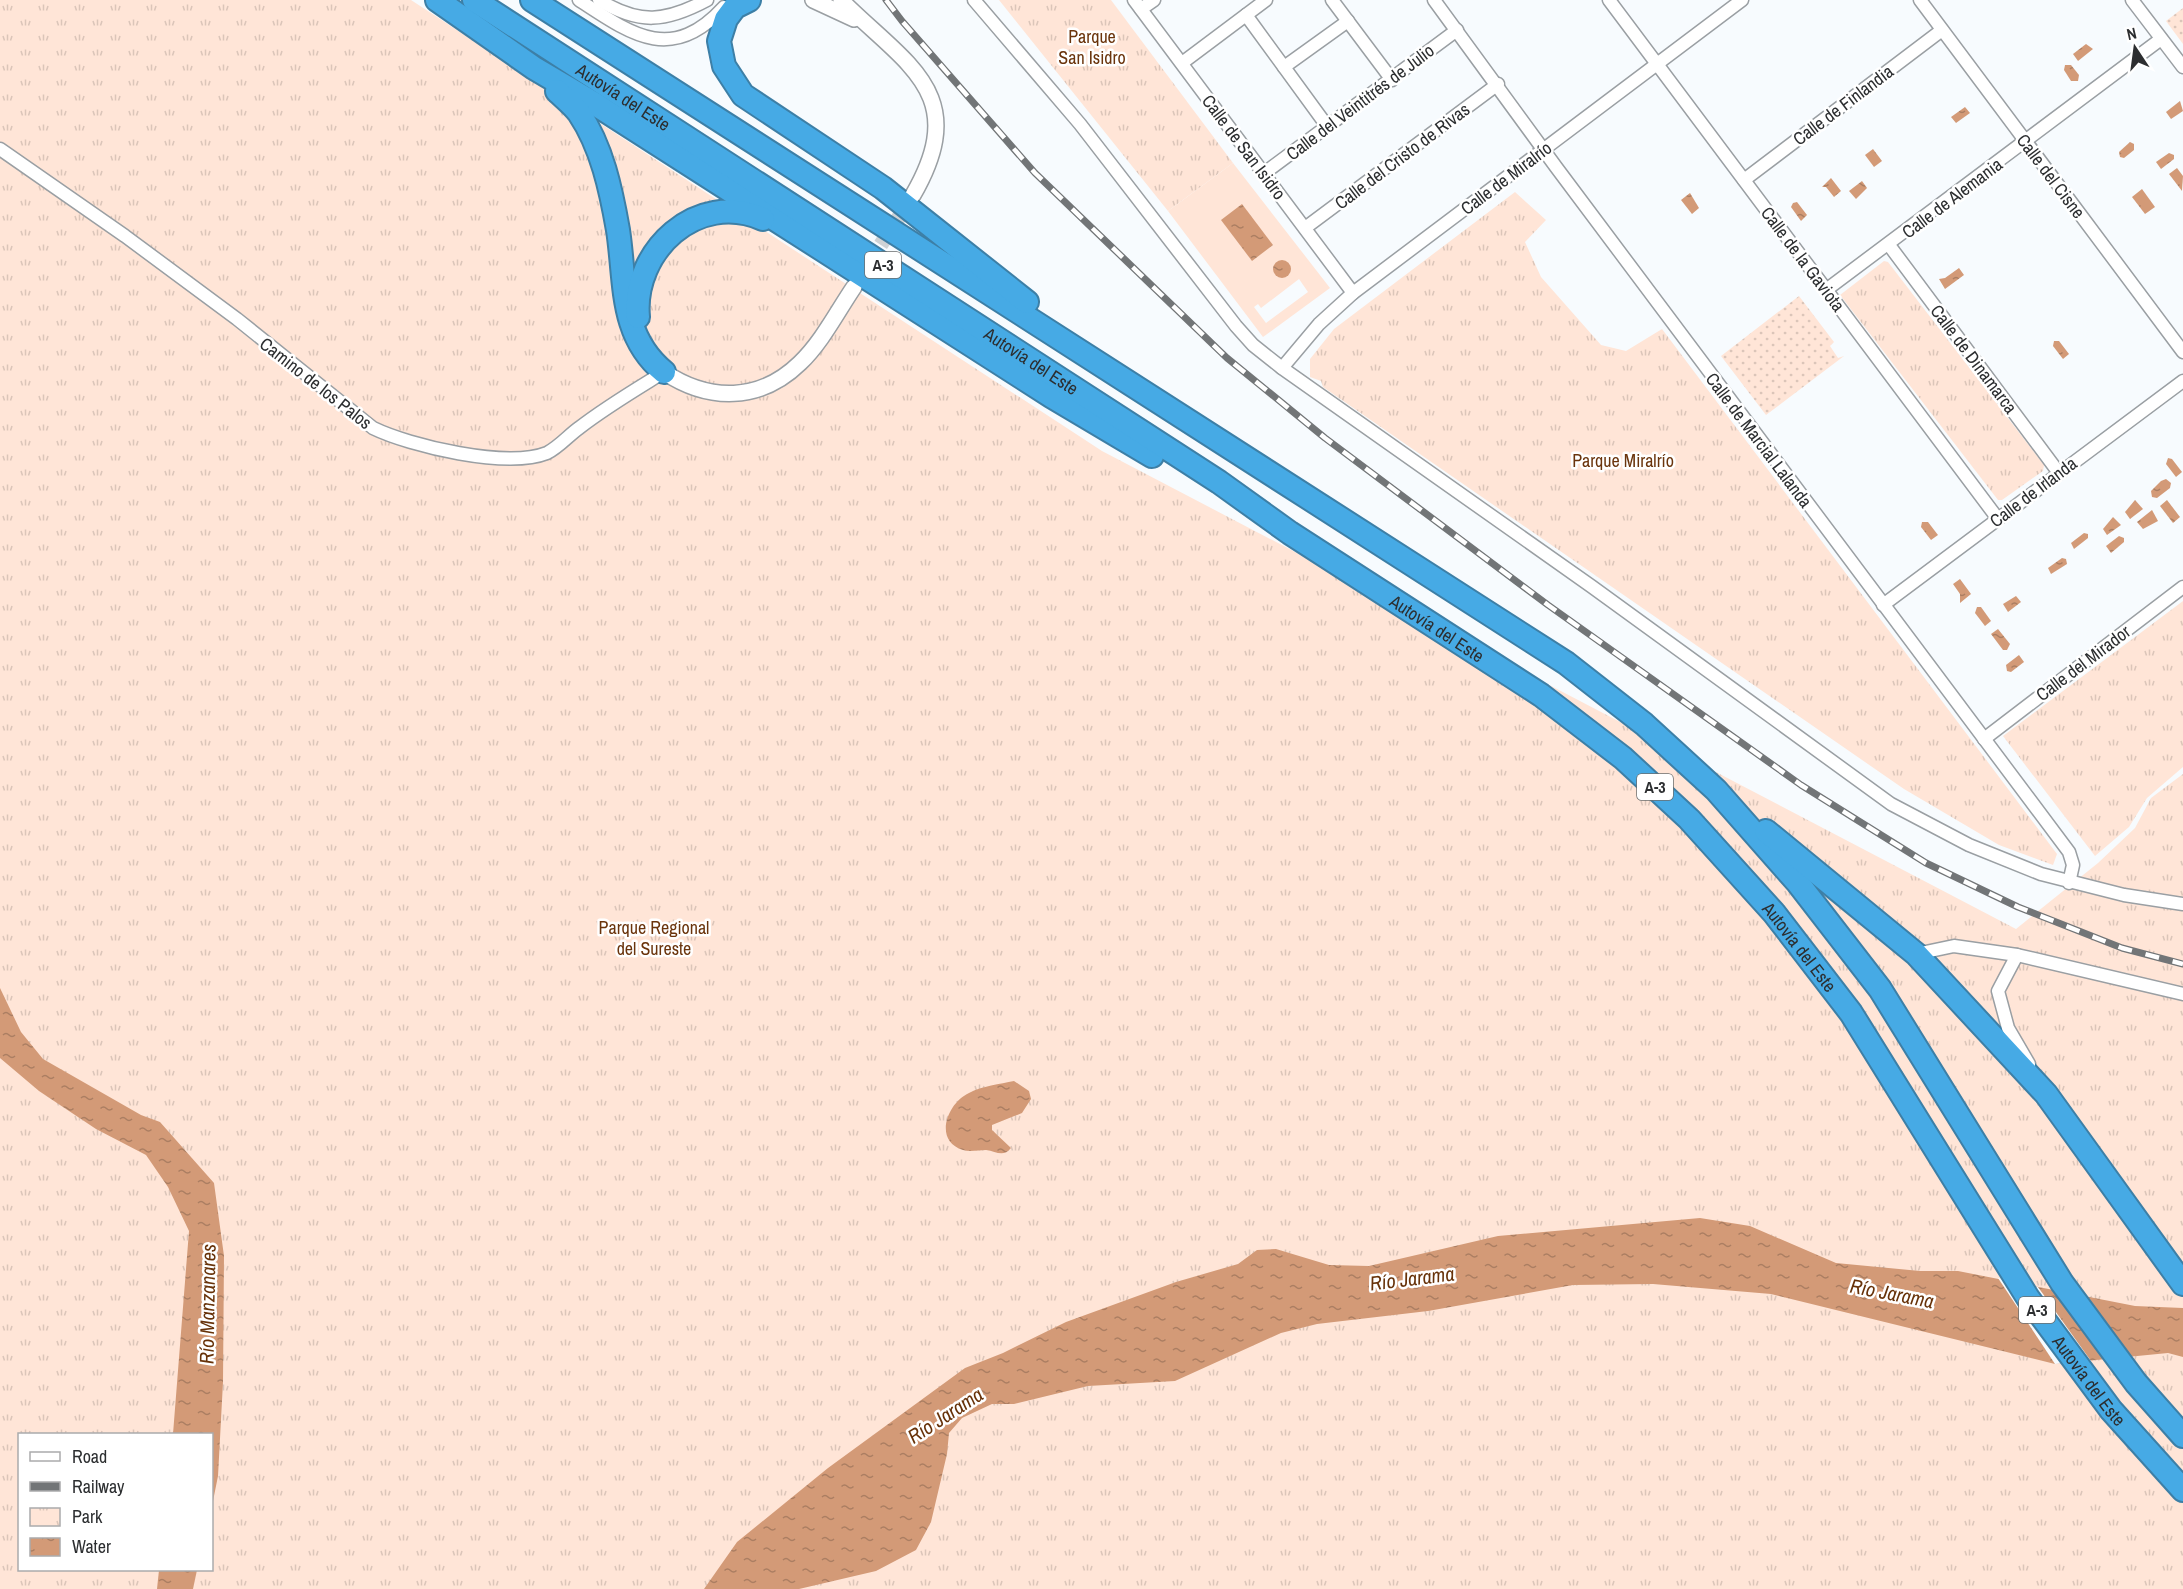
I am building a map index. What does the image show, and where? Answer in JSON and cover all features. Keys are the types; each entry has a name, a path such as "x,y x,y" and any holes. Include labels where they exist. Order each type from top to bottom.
{"highway":[{"path":"437,0 534,68 595,104 1051,396 1263,523 1290,533"},
{"name":"Autovía del Este","path":"474,0 1219,482 1290,533 1541,695 1623,758 1689,819 1774,913 1851,1012 2028,1298 2111,1410 2183,1490"},
{"name":"Autovía del Este","path":"532,0 1566,663 1644,724 1716,790 1798,883 1880,989 2062,1283 2136,1383 2183,1436"},
{"path":"749,0 735,8 726,19 718,41 724,66 743,95 883,188 1050,319 1071,344"},
{"path":"534,68 579,113 604,166 618,230 626,309 647,358 664,372"},
{"path":"664,372 639,327 637,299 646,265 660,244 682,225 706,214 736,212 756,216 795,234"},
{"path":"1716,790 1916,954 2046,1094 2183,1284"}],"street":[{"path":"579,0 618,26 644,38 657,40 697,31 710,23 733,0"},
{"path":"599,0 618,12 650,18 668,17 707,0"},
{"path":"813,0 865,24"},
{"path":"841,0 908,62 918,74 931,99 936,123 935,151 913,195"},
{"path":"974,0 1080,124 1236,326 1253,345 1282,368 1591,586 1891,804 1925,824 1986,853 2069,883 2183,904"},
{"path":"1138,5 1154,0"},
{"path":"1182,63 1266,0"},
{"path":"1332,0 1392,80"},
{"name":"Calle de Marcial Lalanda","path":"1434,0 2069,852 2073,865 2069,883"},
{"name":"Calle de la Gaviota","path":"1609,0 1998,519"},
{"name":"Calle de Miralrío","path":"1282,368 1318,324 1353,293 1742,0"},
{"name":"Calle del Cisne","path":"1920,0 2183,352"},
{"path":"2132,0 2183,67"},
{"name":"Calle de San Isidro","path":"1138,5 1353,293"},
{"path":"1246,15 1327,126"},
{"path":"1284,67 1348,21"},
{"name":"Calle del Veintitrés de Julio","path":"1263,174 1457,30"},
{"name":"Calle de Finlandia","path":"1744,180 1942,30"},
{"name":"Calle de Alemania","path":"1826,290 2161,39"},
{"name":"Calle del Cristo de Rivas","path":"1305,228 1498,84"},
{"name":"Camino de los Palos","path":"0,149 125,236 237,319 373,428 395,439 436,449 481,455 515,457 547,453 590,420 664,372"},
{"name":"Calle de Dinamarca","path":"1889,245 2059,473"},
{"path":"664,372 692,389 706,392 733,393 771,383 802,362 854,287"},
{"name":"Calle de Irlanda","path":"1883,605 2183,381"},
{"name":"Calle del Mirador","path":"1984,739 2183,587"},
{"path":"1916,954 1954,946 2017,955 2183,994"},
{"path":"2017,955 1998,991 2008,1028 2046,1094"}],"green space":[{"name":"Parque Regional del Sureste","path":"0,0 411,0 1102,451 2016,929 2098,863 2135,828 2151,798 2183,774 2183,1589 0,1589"},
{"name":"Parque San Isidro","path":"999,0 1111,0 1233,163 1168,211"},
{"path":"2183,8 2183,44 2166,21"},
{"path":"1233,163 1330,288 1263,337 1168,211","holes":["1299,279 1308,292 1266,323 1254,307 1258,304 1261,308"]},
{"name":"Parque Miralrío","path":"1515,192 1546,220 1525,242 1541,277 1601,345 1626,351 1662,329 2057,854 2053,865 1999,845 1904,789 1323,387 1321,381 1310,377 1310,359 1334,329"},
{"path":"1884,261 1888,262 2044,465 2043,471 2002,500 1998,500 1840,295"},
{"path":"1799,296 1834,342 1830,346 1838,358 1844,356 1766,415 1721,356"},
{"path":"2183,601 2183,767 2147,798 2129,827 2095,856 2003,736"}],"water":[{"path":"2086,44 2093,49 2078,61 2073,54"},
{"path":"2065,65 2071,65 2079,75 2078,81 2071,81 2064,70"},
{"path":"2180,101 2183,111 2171,119 2166,112"},
{"path":"1965,107 1970,113 1956,123 1951,117"},
{"path":"2130,142 2134,144 2134,150 2124,158 2120,157 2119,152"},
{"path":"1873,149 1882,161 1874,167 1865,155"},
{"path":"2169,153 2174,155 2174,159 2161,169 2156,162"},
{"path":"2177,168 2183,176 2182,191 2169,174"},
{"path":"1831,178 1841,191 1834,197 1826,187 1822,187"},
{"path":"1862,181 1867,188 1856,199 1849,191"},
{"path":"2142,189 2155,207 2145,214 2132,197"},
{"path":"1690,193 1699,208 1692,214 1681,200"},
{"path":"1797,202 1807,215 1801,221 1791,207"},
{"path":"1242,204 1273,245 1252,261 1221,220"},
{"path":"1282,260 1288,263 1291,269 1288,275 1282,278 1276,275 1273,269 1276,263"},
{"path":"1959,268 1964,275 1945,289 1939,279 1945,278"},
{"path":"2054,341 2059,341 2069,354 2063,359 2053,346"},
{"path":"2168,458 2172,459 2182,472 2176,477 2166,464"},
{"path":"2166,479 2171,483 2170,488 2157,498 2152,497 2151,491"},
{"path":"2135,500 2143,509 2130,519 2125,512"},
{"path":"2167,500 2180,517 2173,523 2160,506"},
{"path":"2152,510 2158,521 2143,529 2137,522"},
{"path":"2113,517 2121,525 2107,535 2103,529"},
{"path":"1922,522 1928,522 1938,535 1931,540 1921,527"},
{"path":"2084,533 2088,534 2088,538 2074,549 2071,543"},
{"path":"2119,536 2124,538 2124,542 2111,553 2106,546"},
{"path":"2062,558 2066,559 2067,564 2051,574 2048,568"},
{"path":"1960,579 1971,594 1960,603 1960,594 1953,584"},
{"path":"2016,596 2021,602 2008,612 2003,604"},
{"path":"1977,607 1981,607 1991,621 1985,626 1975,613"},
{"path":"1998,629 2010,644 2007,650 2003,650 1991,634"},
{"path":"2019,655 2024,662 2011,672 2007,671 2006,665"},
{"name":"Río Manzanares","path":"0,988 21,1032 43,1059 141,1115 160,1122 214,1183 224,1256 223,1382 218,1476 213,1501 213,1433 173,1433 189,1231 168,1187 146,1155 96,1129 39,1091 0,1058"},
{"path":"1014,1081 1029,1091 1031,1099 1022,1113 992,1125 992,1130 1011,1148 1008,1151 1002,1153 986,1150 966,1151 948,1139 946,1122 961,1098 974,1091"},
{"name":"Río Jarama","path":"1700,1218 1750,1226 1836,1263 1920,1271 1958,1271 2135,1306 2183,1308 2183,1357 2168,1353 2055,1364 1771,1294 1653,1284 1573,1285 1428,1311 1317,1324 1281,1333 1175,1381 1088,1386 1014,1404 992,1404 962,1418 949,1433 947,1454 931,1522 916,1550 876,1571 799,1589 704,1589 737,1542 828,1468 965,1368 1003,1353 1066,1322 1176,1282 1238,1264 1257,1250 1276,1249 1329,1265 1369,1266 1498,1236"},
{"path":"159,1571 197,1571 193,1589 157,1589"}],"pier":[{"path":"1998,1278 2038,1287 2091,1361 2055,1364"}],"tunnel":[{"path":"868,264 911,199"}],"railway":[{"path":"886,0 1035,173 1227,358 1325,438 1548,605 1801,785 1926,863 2018,907 2122,948 2183,964"}]}
